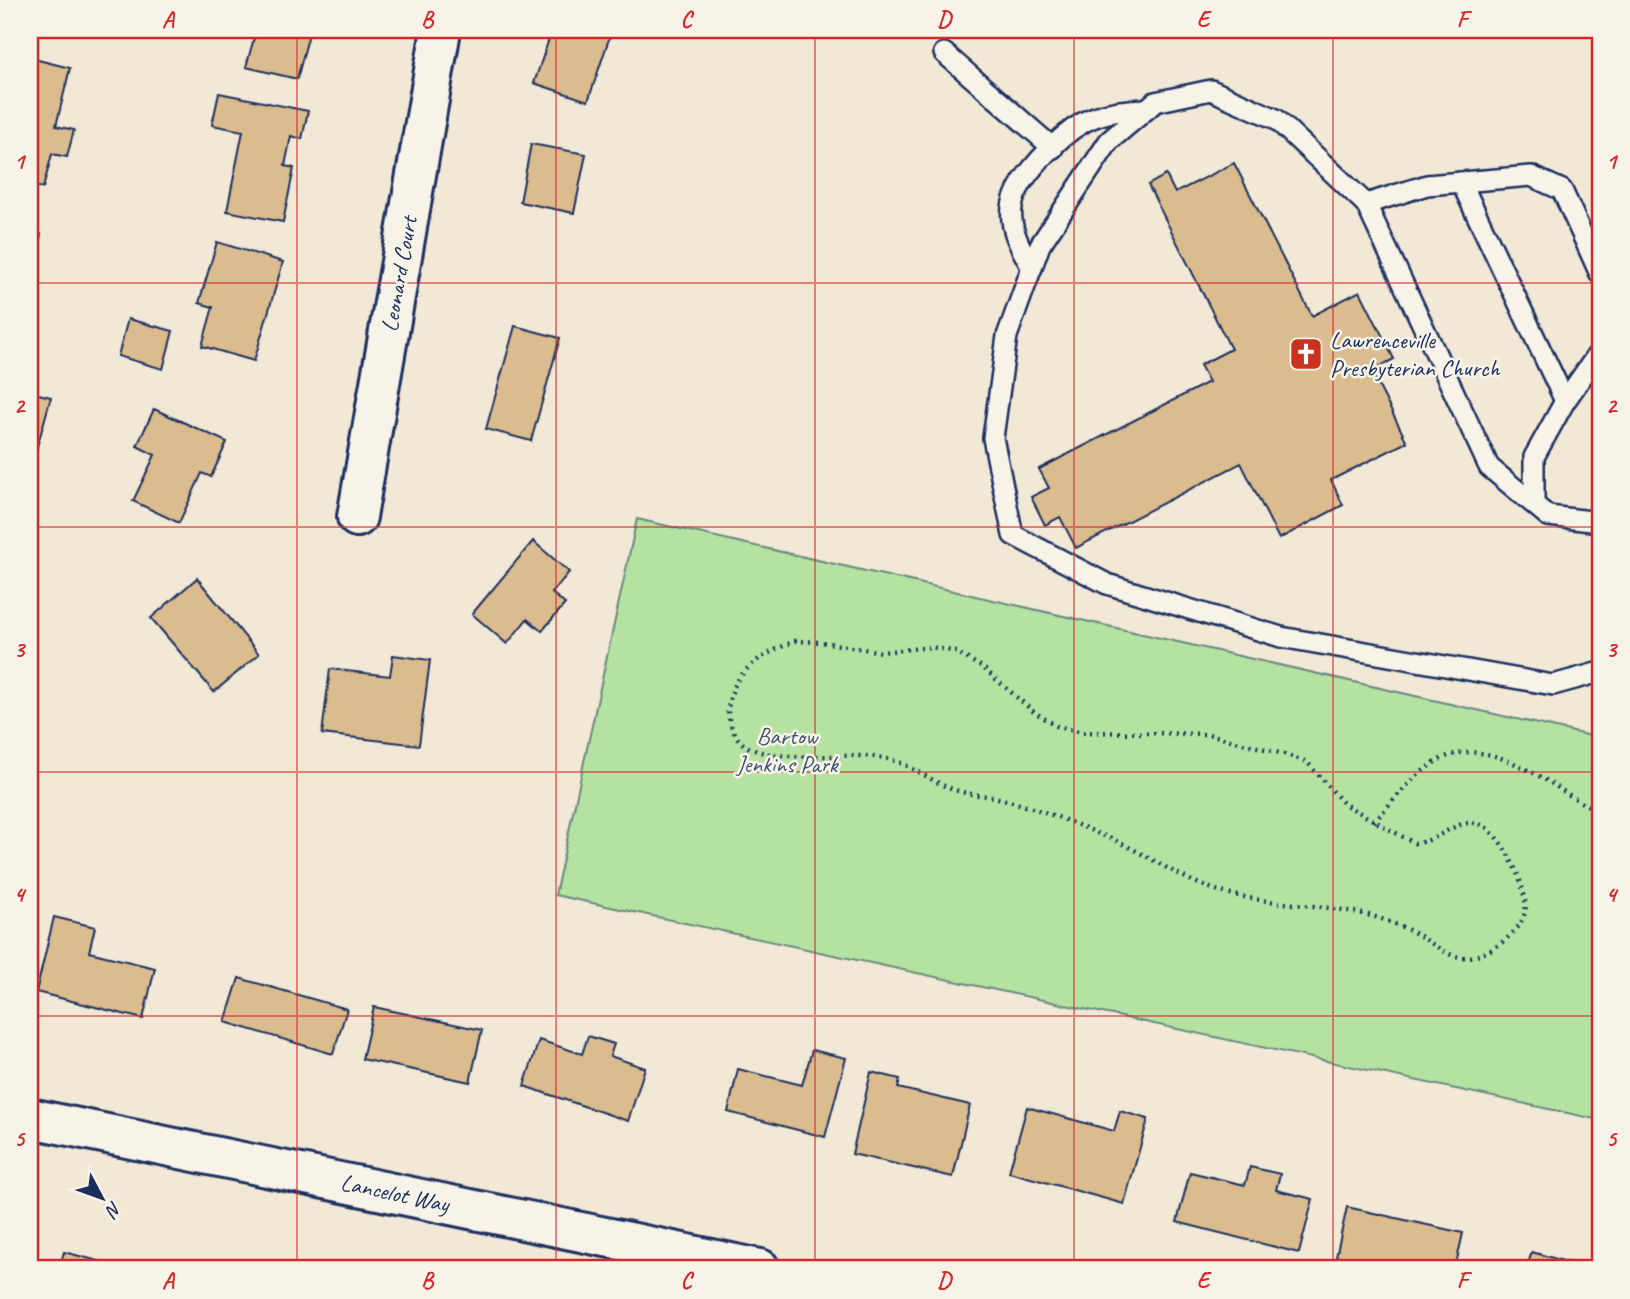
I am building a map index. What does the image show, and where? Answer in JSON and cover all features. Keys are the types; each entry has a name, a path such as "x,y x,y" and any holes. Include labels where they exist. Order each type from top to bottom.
{"street":[{"name":"Leonard Court","path":"357,517 441,30"},
{"name":"Lancelot Way","path":"30,1118 760,1269"}],"lane":[{"path":"944,52 1053,148"},
{"path":"1600,522 1548,516 1489,467 1366,204 1276,119 1211,90 1155,102 1109,141 1040,245 1007,336 993,438 1013,535 1107,584 1281,637 1553,685 1600,672"},
{"path":"1032,268 1015,237 1012,208 1020,183 1053,148 1084,122 1116,111 1147,109"},
{"path":"1366,204 1427,185 1531,176 1562,190 1600,274"},
{"path":"1461,182 1565,401"},
{"path":"1534,502 1534,457 1565,401 1600,351"}],"path":[{"path":"795,641 821,642 881,652 931,647 956,652 982,667 1034,712 1057,726 1082,732 1208,734 1307,762 1344,804 1374,822 1414,843 1425,843 1467,823 1486,826 1501,841 1523,891 1526,909 1513,933 1483,954 1470,958 1457,957 1443,952 1413,931 1381,919 1227,894 1208,888 1114,840 1000,799 957,791 896,761 867,755 801,757 760,752 741,742 728,718 729,694 741,672 766,653 795,641"},
{"path":"1374,822 1429,764 1466,753 1488,754 1509,761 1586,806 1600,811"}],"green space":[{"name":"Bartow Jenkins Park","path":"637,519 1600,738 1600,1120 555,895"}],"building":[{"path":"244,30 310,30 297,79 246,67 254,38 242,35"},
{"path":"552,30 612,30 588,101 534,83"},
{"path":"30,58 70,68 56,126 74,130 67,157 52,154 43,188 30,185"},
{"path":"219,93 308,111 302,139 291,136 285,166 294,168 283,222 227,211 243,131 212,125"},
{"path":"531,144 586,154 574,213 520,202"},
{"name":"Lawrenceville Presbyterian Church","path":"1234,163 1312,316 1360,291 1394,359 1371,371 1407,442 1331,480 1343,505 1279,539 1241,463 1076,548 1060,517 1045,525 1031,497 1049,488 1039,469 1209,382 1200,365 1231,349 1148,185 1166,175 1175,193"},
{"path":"30,232 41,234 30,289"},
{"path":"217,242 283,262 254,361 202,346 213,307 199,303"},
{"path":"128,319 173,331 163,369 118,356"},
{"path":"515,326 560,338 531,441 486,429"},
{"path":"30,392 51,397 30,472"},
{"path":"154,409 227,442 211,477 202,473 179,523 133,501 155,455 137,446"},
{"path":"533,541 569,572 552,593 565,604 542,631 527,619 507,644 472,614"},
{"path":"197,578 259,654 214,692 151,618"},
{"path":"393,655 430,660 419,745 322,734 330,669 390,676"},
{"path":"54,917 95,927 89,952 155,968 143,1019 36,992"},
{"path":"239,978 347,1009 333,1054 225,1022"},
{"path":"374,1007 482,1030 470,1082 362,1059"},
{"path":"588,1036 614,1044 610,1056 645,1068 628,1121 524,1086 539,1040 582,1054"},
{"path":"812,1050 846,1058 825,1137 728,1112 738,1069 802,1085"},
{"path":"871,1072 900,1079 898,1088 970,1105 953,1177 852,1154"},
{"path":"1027,1107 1114,1131 1120,1111 1148,1119 1124,1204 1009,1172"},
{"path":"1250,1167 1280,1174 1276,1190 1313,1199 1299,1253 1177,1222 1190,1172 1245,1185"},
{"path":"1347,1207 1463,1233 1455,1269 1389,1269 1336,1257"},
{"path":"64,1252 129,1269 59,1269"},
{"path":"1532,1252 1591,1269 1526,1269"}],"place":[{"name":"Lawrenceville Presbyterian Church","path":"1306,354"}]}
